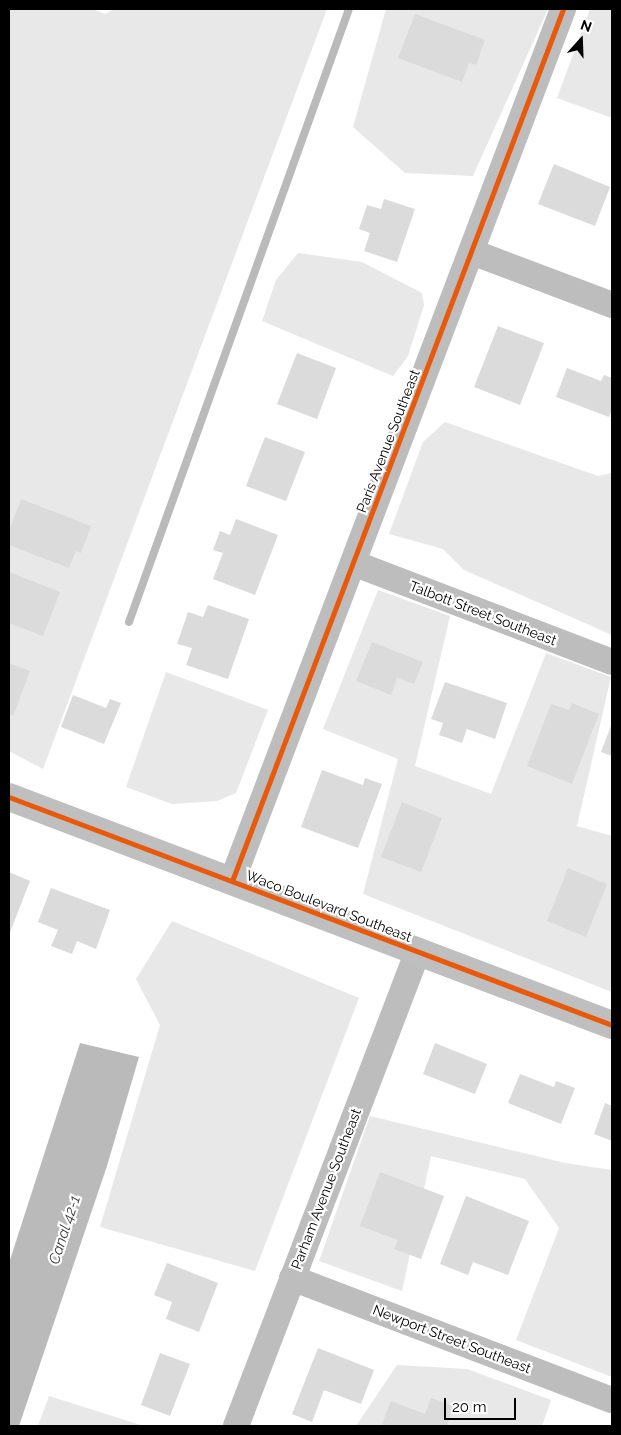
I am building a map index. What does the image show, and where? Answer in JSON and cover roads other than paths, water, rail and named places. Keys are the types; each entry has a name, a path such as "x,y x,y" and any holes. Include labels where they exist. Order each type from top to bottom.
{"street":[{"name":"Paris Avenue Southeast","path":"232,881 563,9"},
{"path":"472,252 612,305"},
{"name":"Talbott Street Southeast","path":"353,563 612,662"},
{"name":"Waco Boulevard Southeast","path":"9,797 612,1025"},
{"name":"Parham Avenue Southeast","path":"236,1426 418,951"},
{"name":"Newport Street Southeast","path":"292,1278 612,1400"}],"water":[{"name":"Canal 42-1","path":"80,1043 139,1057 107,1166 19,1426 9,1426 9,1263"}],"waterway":[{"path":"129,622 349,9"}]}
